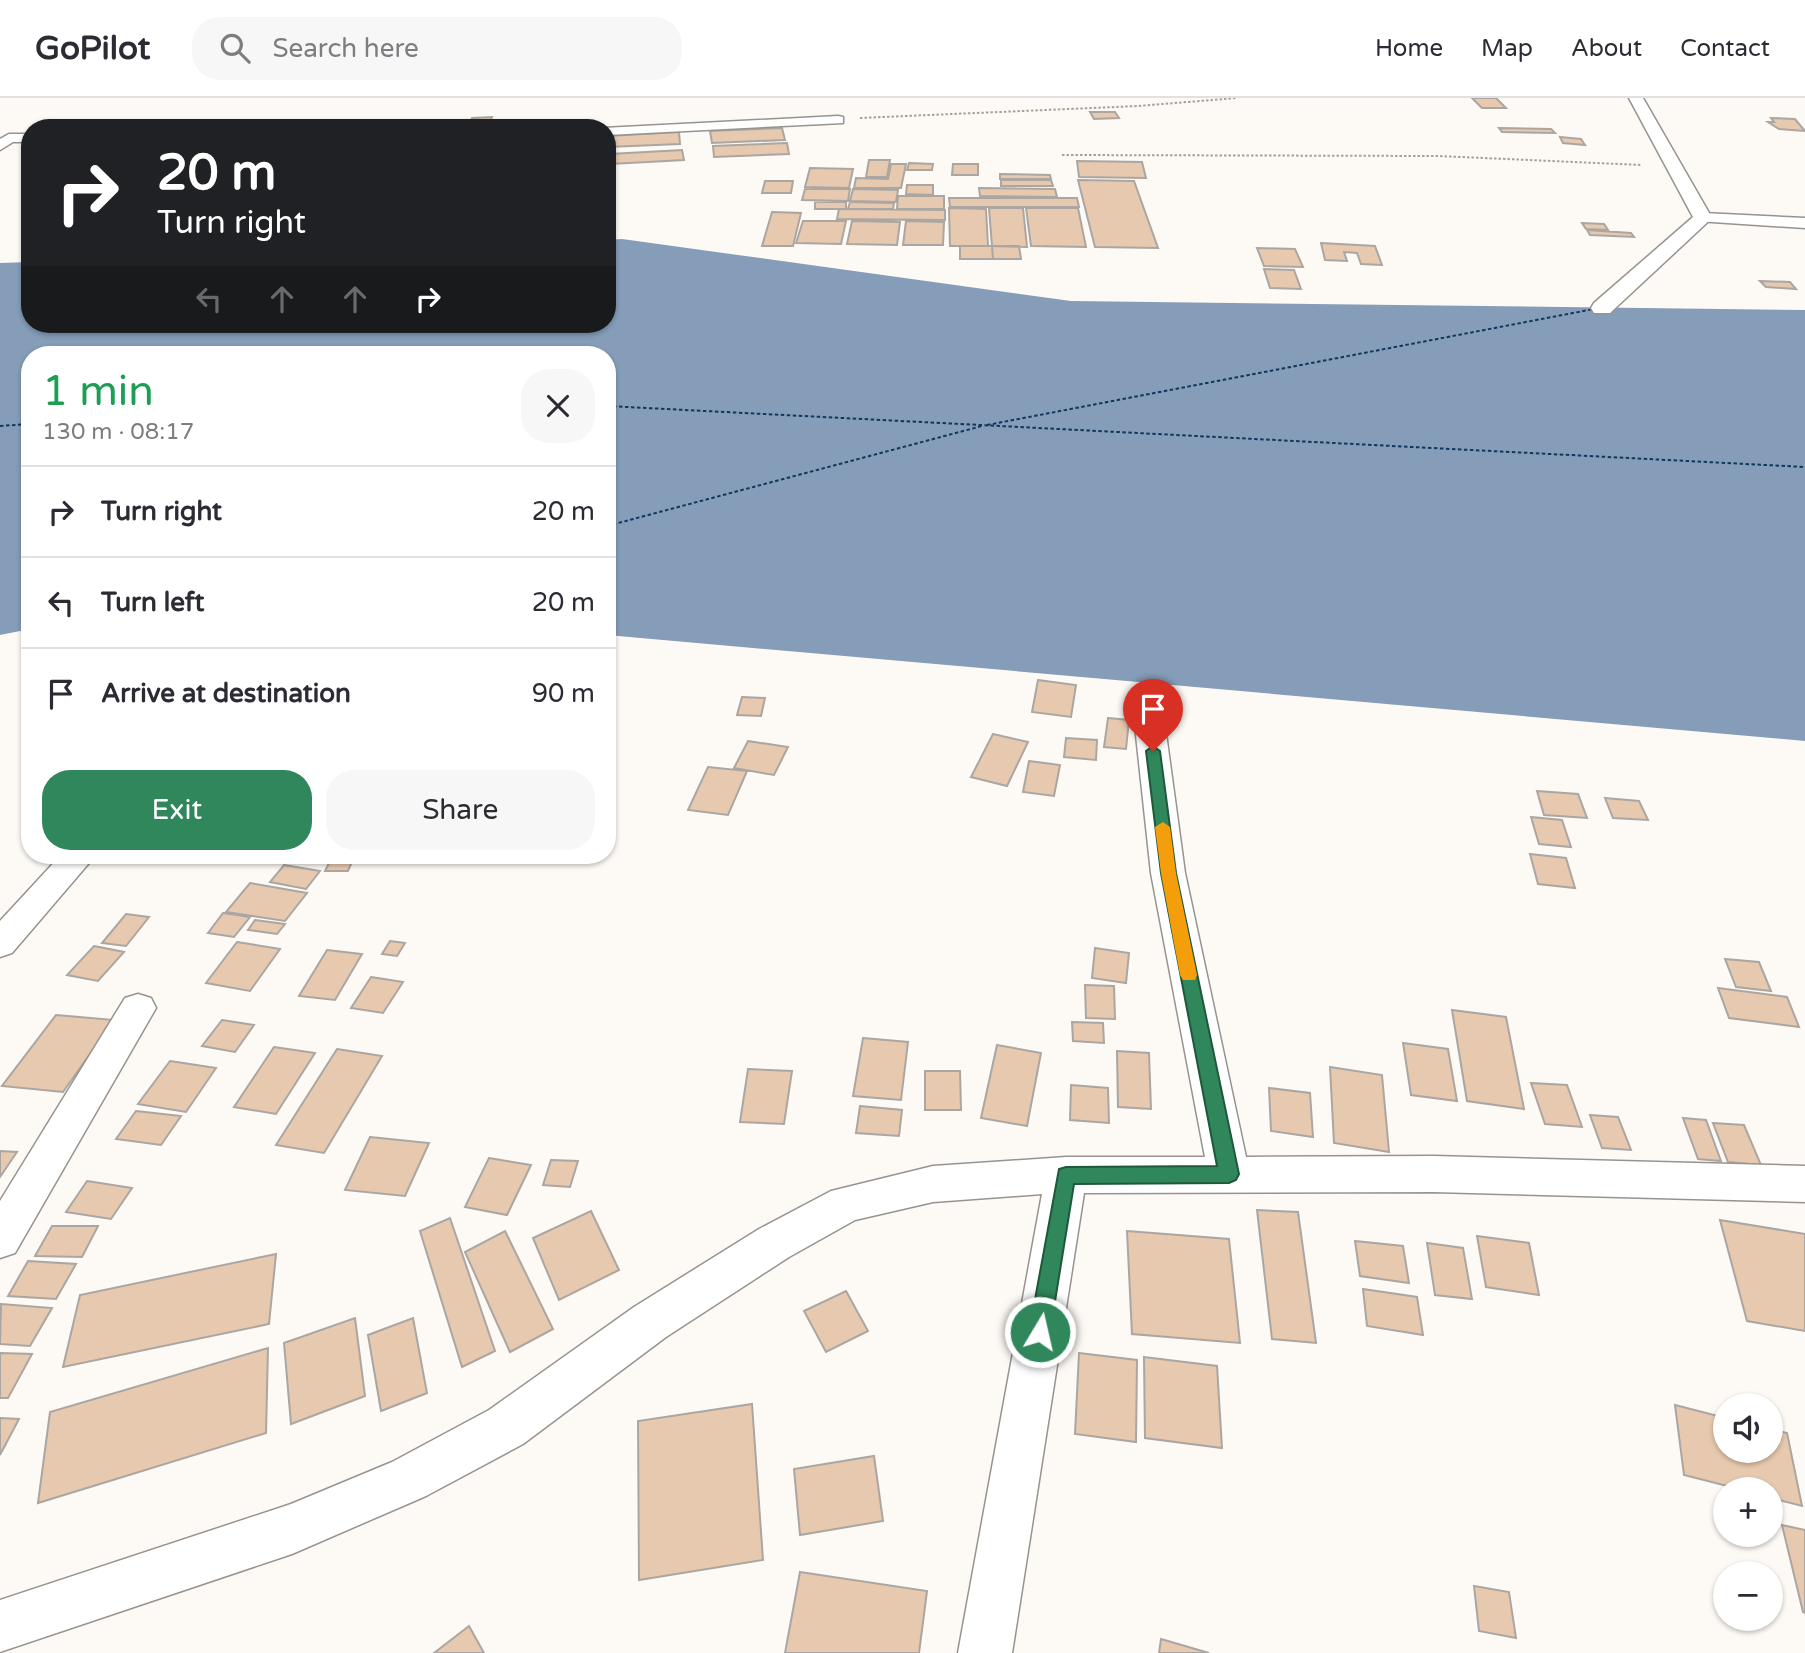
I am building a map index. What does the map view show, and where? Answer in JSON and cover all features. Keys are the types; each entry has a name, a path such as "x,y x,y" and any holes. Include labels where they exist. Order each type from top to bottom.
{"street":[{"path":"1636,98 1703,218"},
{"path":"616,131 838,120"},
{"path":"0,146 9,138 21,138"},
{"path":"1602,308 1703,218 1805,223"},
{"path":"1150,726 1168,873 1229,1174"},
{"path":"0,944 72,864"},
{"path":"0,1239 138,1008"},
{"path":"0,1626 292,1529 409,1479 506,1427 650,1322 774,1243 846,1204 933,1185 1066,1175 1434,1174 1805,1184"},
{"path":"985,1653 1066,1175"}],"path":[{"path":"838,120 1126,107 1237,98"},
{"path":"1062,155 1452,156 1581,160 1677,168"}],"water":[{"path":"616,239 1071,301 1805,310 1805,741 616,636 616,346 21,346 21,631 0,635 0,263 21,262 21,333 616,333"}],"building":[{"path":"1472,98 1496,98 1506,108 1482,108"},
{"path":"1090,112 1115,112 1119,118 1094,119"},
{"path":"1771,118 1795,119 1805,131 1779,129 1768,122 1774,122"},
{"path":"782,128 785,140 712,143 710,131"},
{"path":"1499,128 1551,129 1555,133 1502,132"},
{"path":"679,132 680,144 616,147 616,136"},
{"path":"1560,137 1581,139 1585,145 1563,143"},
{"path":"787,143 789,154 714,157 713,146"},
{"path":"682,150 684,160 616,164 616,154"},
{"path":"869,160 890,160 887,177 866,177"},
{"path":"1077,161 1142,162 1146,178 1079,177"},
{"path":"909,163 933,164 932,170 907,170"},
{"path":"891,164 906,164 901,188 854,188 856,178 888,179"},
{"path":"953,164 978,164 978,175 952,175"},
{"path":"810,168 853,169 849,188 805,187"},
{"path":"1000,174 1050,175 1051,179 1000,179"},
{"path":"1001,180 1051,180 1053,186 1001,186"},
{"path":"1078,180 1134,181 1158,248 1095,247"},
{"path":"765,181 793,181 791,193 762,193"},
{"path":"907,185 933,185 933,195 906,194"},
{"path":"979,188 1055,189 1057,197 980,196"},
{"path":"805,189 850,189 848,201 802,200"},
{"path":"853,189 898,190 896,202 850,201"},
{"path":"898,196 944,196 944,209 897,209"},
{"path":"949,198 1077,198 1079,207 950,207"},
{"path":"815,202 846,202 846,209 815,209"},
{"path":"850,202 894,203 893,209 848,209"},
{"path":"949,208 986,209 988,246 950,246"},
{"path":"989,208 1023,208 1027,247 992,246"},
{"path":"1026,208 1078,208 1086,247 1031,246"},
{"path":"839,209 945,210 945,220 837,219"},
{"path":"772,212 801,213 793,246 762,246"},
{"path":"803,221 846,221 841,244 796,243"},
{"path":"852,221 900,222 897,245 847,244"},
{"path":"906,221 944,222 943,245 903,245"},
{"path":"1582,223 1604,224 1608,230 1586,229"},
{"path":"1587,230 1631,233 1634,237 1590,235"},
{"path":"1321,243 1375,246 1382,265 1361,264 1357,253 1344,252 1347,261 1325,260"},
{"path":"960,246 992,246 993,259 960,259"},
{"path":"992,246 1019,246 1021,259 993,259"},
{"path":"1257,248 1295,249 1303,267 1264,266"},
{"path":"1264,269 1294,270 1301,289 1270,288"},
{"path":"1760,281 1790,282 1796,289 1766,287"},
{"path":"1038,680 1076,685 1071,717 1032,712"},
{"path":"742,697 765,698 761,716 737,715"},
{"path":"1108,718 1129,720 1126,749 1104,747"},
{"path":"993,734 1028,742 1007,786 971,777"},
{"path":"1066,738 1097,740 1096,760 1064,757"},
{"path":"748,741 788,747 774,775 734,768"},
{"path":"1029,761 1060,765 1054,796 1023,792"},
{"path":"708,767 747,771 728,815 688,810"},
{"path":"1537,791 1578,794 1587,818 1544,815"},
{"path":"1605,798 1639,801 1648,820 1613,818"},
{"path":"1531,817 1562,820 1571,847 1539,844"},
{"path":"1530,854 1566,858 1575,888 1538,884"},
{"path":"328,864 351,864 348,871 325,871"},
{"path":"284,865 320,871 306,889 270,882"},
{"path":"250,883 307,893 285,921 226,912"},
{"path":"223,913 250,917 234,937 208,933"},
{"path":"126,914 149,917 126,946 102,943"},
{"path":"255,920 285,924 277,934 248,930"},
{"path":"390,941 405,943 397,956 382,954"},
{"path":"237,942 280,949 250,991 206,983"},
{"path":"94,946 124,952 98,981 67,975"},
{"path":"1095,948 1129,953 1126,983 1092,978"},
{"path":"327,950 362,954 335,1000 299,996"},
{"path":"1725,959 1759,962 1771,991 1736,987"},
{"path":"371,977 403,982 383,1013 351,1008"},
{"path":"1085,985 1114,986 1115,1019 1086,1018"},
{"path":"1718,988 1787,997 1799,1027 1729,1018"},
{"path":"1452,1010 1506,1017 1524,1109 1467,1101"},
{"path":"56,1015 114,1020 63,1092 2,1086"},
{"path":"222,1020 254,1025 235,1052 202,1046"},
{"path":"1072,1022 1103,1023 1104,1043 1073,1041"},
{"path":"863,1038 908,1042 901,1100 853,1096"},
{"path":"1403,1043 1448,1049 1457,1101 1411,1095"},
{"path":"997,1045 1041,1053 1027,1126 981,1118"},
{"path":"274,1047 315,1053 276,1114 234,1107"},
{"path":"337,1049 382,1056 324,1153 276,1145"},
{"path":"1117,1051 1149,1053 1151,1109 1118,1107"},
{"path":"170,1061 216,1068 186,1112 138,1104"},
{"path":"1330,1067 1382,1075 1389,1152 1334,1143"},
{"path":"748,1069 792,1071 784,1124 740,1122"},
{"path":"925,1071 960,1071 961,1110 925,1110"},
{"path":"1531,1083 1567,1085 1582,1127 1545,1124"},
{"path":"1071,1085 1108,1088 1109,1123 1070,1120"},
{"path":"1269,1088 1310,1093 1313,1137 1271,1131"},
{"path":"860,1106 902,1110 899,1136 856,1133"},
{"path":"136,1111 181,1116 161,1145 116,1139"},
{"path":"1590,1115 1618,1117 1631,1150 1602,1148"},
{"path":"1683,1118 1706,1120 1721,1161 1698,1159"},
{"path":"1713,1123 1744,1125 1761,1165 1728,1162"},
{"path":"370,1137 429,1143 405,1196 345,1190"},
{"path":"0,1151 17,1152 0,1177"},
{"path":"489,1158 531,1165 507,1215 465,1207"},
{"path":"551,1160 578,1161 570,1187 543,1185"},
{"path":"87,1181 132,1188 111,1219 66,1212"},
{"path":"1257,1210 1298,1212 1316,1343 1272,1339"},
{"path":"591,1211 619,1270 559,1300 533,1238"},
{"path":"450,1218 495,1351 462,1367 420,1231"},
{"path":"1720,1220 1805,1234 1805,1331 1747,1321"},
{"path":"52,1226 98,1226 82,1257 35,1256"},
{"path":"505,1231 553,1329 510,1352 465,1252"},
{"path":"1127,1231 1229,1239 1240,1343 1132,1334"},
{"path":"1477,1236 1529,1243 1539,1295 1486,1287"},
{"path":"1355,1241 1403,1246 1409,1283 1360,1276"},
{"path":"1427,1243 1463,1248 1472,1299 1435,1295"},
{"path":"276,1254 269,1324 63,1367 80,1295"},
{"path":"28,1261 76,1264 56,1299 8,1296"},
{"path":"1363,1289 1417,1297 1423,1335 1367,1326"},
{"path":"846,1291 868,1331 826,1352 804,1311"},
{"path":"1,1304 52,1308 30,1346 0,1344"},
{"path":"355,1318 365,1396 291,1424 284,1343"},
{"path":"413,1318 427,1393 381,1411 368,1335"},
{"path":"268,1348 266,1433 38,1503 50,1412"},
{"path":"0,1353 32,1354 8,1398 0,1398"},
{"path":"1079,1353 1137,1360 1136,1442 1075,1434"},
{"path":"1144,1357 1217,1366 1222,1448 1145,1438"},
{"path":"752,1404 763,1560 639,1580 638,1421"},
{"path":"1675,1405 1713,1415 1713,1463 1783,1463 1783,1432 1787,1433 1802,1506 1783,1501 1783,1477 1713,1477 1713,1482 1684,1475"},
{"path":"0,1418 19,1419 0,1455"},
{"path":"874,1456 883,1521 800,1535 794,1469"},
{"path":"1783,1525 1805,1530 1805,1613"},
{"path":"800,1572 927,1591 919,1653 785,1653"},
{"path":"1474,1586 1509,1592 1516,1638 1479,1631"},
{"path":"469,1626 484,1653 434,1653"},
{"path":"1161,1639 1209,1653 1159,1653"}],"ferry route":[{"path":"987,425 1594,309"},
{"path":"616,406 1805,467"},
{"path":"0,426 21,425"},
{"path":"616,524 982,426"}],"slow traffic":[{"path":"1163,827 1168,873 1189,975"}],"route":[{"path":"1040,1332 1066,1175 1229,1174 1168,873 1153,751"}]}
